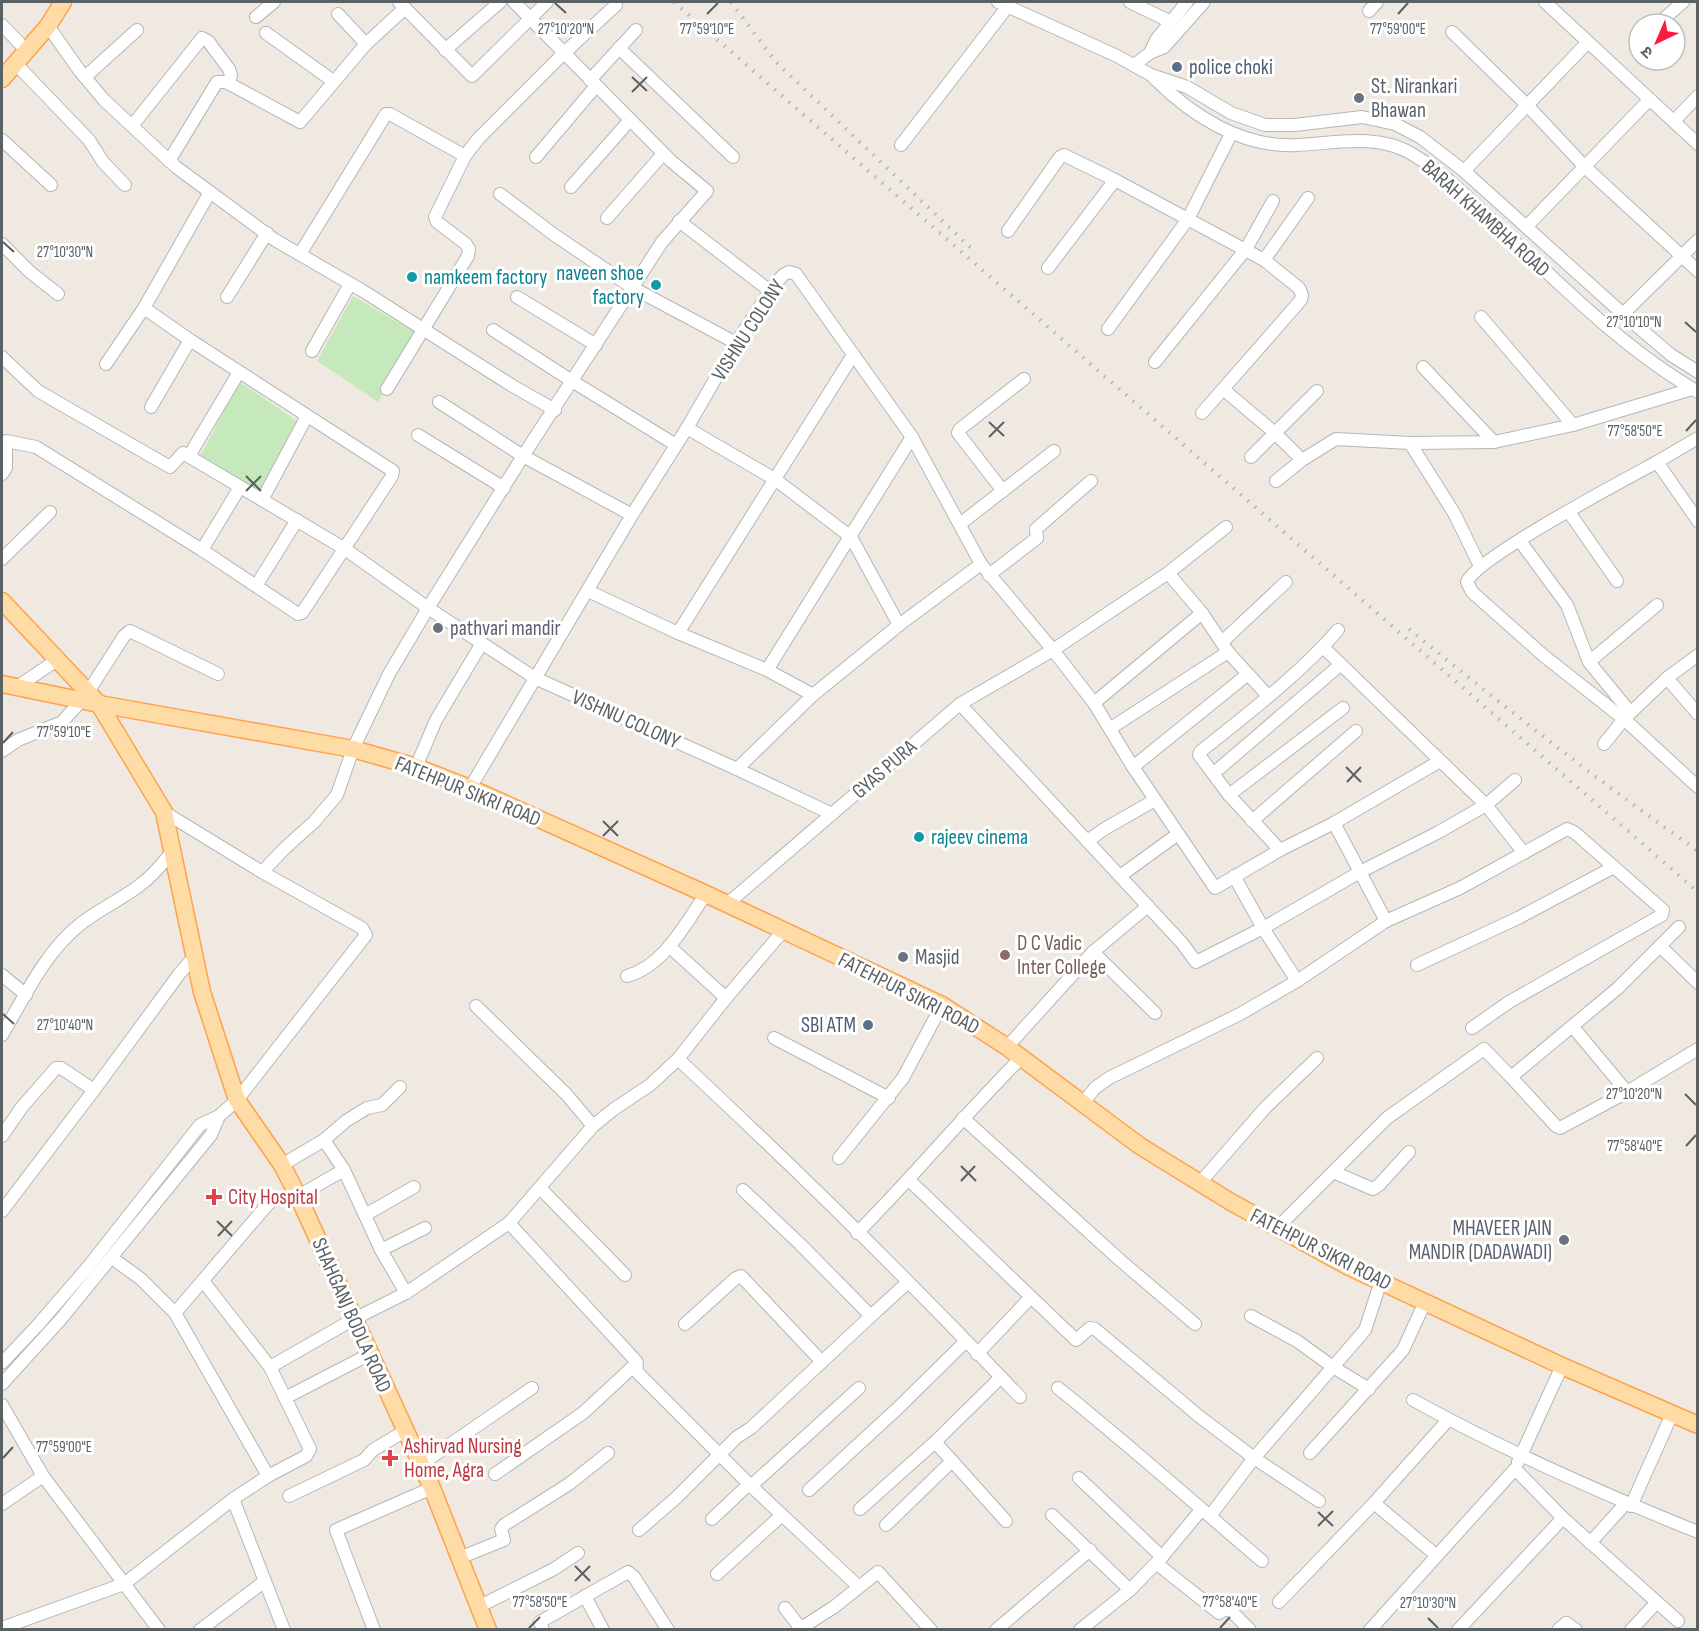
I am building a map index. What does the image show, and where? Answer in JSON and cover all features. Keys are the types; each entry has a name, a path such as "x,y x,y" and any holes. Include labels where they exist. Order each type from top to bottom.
{"main road":[{"path":"2,79 48,26 63,2"},
{"name":"SHAHGANJ BODLA ROAD","path":"2,601 90,699 164,812 202,992 237,1100 282,1165 298,1196 432,1488 488,1629"},
{"name":"FATEHPUR SIKRI ROAD","path":"9,685 353,749 416,767 470,788 706,894 942,1005 1007,1047 1140,1146 1199,1184 1349,1267 1562,1366 1698,1425"}],"street":[{"path":"256,17 273,2"},
{"path":"445,50 500,2"},
{"path":"262,872 314,822 337,795 353,749 389,674 428,609 523,456 662,242 707,191 680,170 514,2"},
{"path":"170,161 217,82 222,81 229,84 300,122 333,81 402,5 472,76 547,2"},
{"path":"1130,2 1169,21"},
{"path":"1150,53 1169,21 1187,2"},
{"path":"1134,65 1150,53 1164,47 1204,2"},
{"path":"1672,12 1683,2"},
{"path":"1550,3 1588,42 1698,144"},
{"path":"901,145 1003,4"},
{"name":"BARAH KHAMBHA ROAD","path":"1003,4 1151,75 1187,87 1231,113 1266,125 1295,125 1362,117 1395,124 1420,137 1464,171 1671,355 1698,372"},
{"path":"387,389 468,256 469,249 466,244 437,222 435,217 465,156 478,139 564,53 616,5"},
{"path":"338,14 366,44"},
{"path":"2,25 22,57 89,140 103,162 125,185"},
{"path":"48,26 104,100 170,161 210,192 300,254 424,329 510,385 555,410"},
{"path":"85,77 137,30"},
{"path":"536,157 619,48 636,30"},
{"path":"1452,32 1528,105 1584,166 1698,271"},
{"path":"266,33 333,81"},
{"path":"132,126 202,38 208,41 229,69 231,75 229,84"},
{"path":"1464,171 1588,42"},
{"path":"619,48 734,157"},
{"name":"BARAH KHAMBHA ROAD","path":"1151,75 1178,102 1231,134 1261,142 1294,145 1354,141 1386,142 1411,153 1438,171 1641,354 1695,390"},
{"path":"1674,122 1698,96"},
{"path":"1526,227 1649,100"},
{"path":"300,254 386,114 390,114 465,156"},
{"path":"571,187 630,120"},
{"path":"1108,329 1188,219 1231,134"},
{"path":"2,140 51,185"},
{"path":"607,218 663,153"},
{"path":"1008,231 1060,157 1068,156 1246,249 1264,260 1299,288 1302,295 1301,300 1202,413"},
{"path":"1048,268 1115,180"},
{"path":"106,364 144,308 210,192"},
{"path":"500,194 553,234 633,288 736,343"},
{"path":"1264,260 1308,198"},
{"path":"1155,362 1246,249 1273,201"},
{"path":"679,221 770,291"},
{"path":"227,297 267,233"},
{"path":"1623,314 1698,240"},
{"path":"2,244 30,273 58,294"},
{"name":"VISHNU COLONY","path":"470,788 736,343 770,291 785,273 789,272 796,274 912,437 981,564 1094,703 1155,800 1215,888 1234,876"},
{"path":"312,351 350,284"},
{"path":"518,297 596,345"},
{"path":"2,474 6,468 6,441 36,447 202,550 300,615 345,549 393,471 144,308"},
{"path":"1481,317 1573,425"},
{"path":"493,330 676,445"},
{"path":"151,407 190,340"},
{"path":"678,633 853,355"},
{"path":"2,357 38,391 170,467 182,453 189,456 239,372"},
{"path":"1423,367 1494,442"},
{"path":"1004,491 958,433 960,429 1024,379"},
{"path":"1224,390 1275,433 1302,460"},
{"path":"1276,481 1302,460 1336,439 1410,443 1494,442 1573,425 1695,390"},
{"path":"1251,457 1317,391"},
{"path":"439,402 523,456 632,516"},
{"path":"262,500 307,416"},
{"path":"687,428 776,480 851,537 898,625"},
{"path":"418,435 504,488"},
{"path":"767,670 912,437"},
{"path":"1697,440 1520,540 1480,566 1467,582 1469,589 1544,656 1627,716 1698,787"},
{"path":"1410,443 1454,513 1480,566"},
{"path":"960,524 1054,451"},
{"name":"VISHNU COLONY","path":"189,456 345,549 428,609 535,678 832,814"},
{"path":"1657,462 1698,521"},
{"path":"989,575 1037,538 1036,529 1091,481"},
{"path":"202,550 240,487"},
{"path":"2,559 50,512"},
{"path":"1569,512 1617,581"},
{"path":"256,586 297,520"},
{"name":"GYAS PURA","path":"726,905 960,704 1053,650 1168,573 1226,527"},
{"path":"1520,540 1567,606 1589,662 1627,716"},
{"path":"737,769 813,695 898,625 981,564"},
{"path":"1168,573 1202,613 1225,647 1268,696"},
{"path":"1111,728 1225,647 1286,582"},
{"path":"588,591 678,633 767,670 813,695"},
{"path":"1589,662 1657,605"},
{"path":"1094,703 1202,613"},
{"path":"1280,850 1229,795 1199,755 1323,647 1338,630"},
{"path":"2,751 18,740 62,722 90,699 124,636 130,631 218,674"},
{"path":"416,767 436,720 482,643"},
{"path":"1323,647 1486,805 1524,853"},
{"path":"1604,744 1627,716 1667,678 1698,655"},
{"path":"9,685 57,660"},
{"path":"1214,773 1340,665"},
{"path":"1133,766 1248,674"},
{"path":"1667,678 1698,714"},
{"path":"960,704 1182,943 1196,962 1437,833 1486,805 1515,780"},
{"path":"1229,795 1343,708"},
{"path":"1252,821 1356,731"},
{"path":"1297,981 1263,928 1234,876 1334,823 1440,761"},
{"path":"1087,841 1155,800"},
{"path":"4,1373 37,1326 88,1267 200,1125 219,1116 237,1100 366,934 362,928 262,872 164,812"},
{"path":"1334,823 1386,921"},
{"path":"1083,1103 1095,1088 1109,1078 1240,1014 1297,981 1386,921 1460,888 1567,829 1574,832 1663,910 1662,915 1509,1002 1472,1028"},
{"path":"1120,876 1178,834"},
{"path":"2,1035 44,965 69,934 106,906 140,886 172,852"},
{"path":"1417,965 1518,918 1614,867"},
{"path":"627,975 645,969 669,946 706,894"},
{"path":"1007,1047 1093,952 1148,906"},
{"path":"1511,1077 1618,988 1679,927"},
{"path":"270,1367 354,1319 406,1293 509,1223 593,1126 650,1085 678,1059 783,931"},
{"path":"669,946 726,998"},
{"path":"1660,946 1698,983"},
{"path":"1093,952 1155,1013"},
{"path":"2,1210 194,957"},
{"path":"2,975 26,995"},
{"path":"838,1158 903,1078 942,1005"},
{"path":"476,1006 567,1095 593,1126"},
{"path":"1573,1027 1627,1092"},
{"path":"774,1038 889,1098"},
{"path":"1278,1227 1387,1118 1484,1049 1560,1128 1627,1092 1698,1049"},
{"path":"857,1233 1021,1058"},
{"path":"1199,1184 1265,1108 1317,1058"},
{"path":"678,1059 754,1130 1020,1397"},
{"path":"2,1136 22,1107 56,1068 61,1068 94,1090"},
{"path":"282,1165 324,1140 346,1121 367,1108 382,1105 400,1087"},
{"path":"4,1373 61,1319 211,1135 219,1116"},
{"path":"963,1118 1121,1261 1195,1324"},
{"path":"324,1140 344,1170 381,1250 406,1293"},
{"path":"1334,1172 1373,1189 1408,1152"},
{"path":"175,1313 268,1204 274,1200 298,1196 344,1170"},
{"path":"909,1180 1076,1340 1090,1329 1097,1330 1200,1417 1254,1458 1319,1501"},
{"path":"365,1215 414,1187"},
{"path":"540,1188 626,1275"},
{"path":"743,1190 872,1316"},
{"path":"509,1223 637,1363 637,1372 719,1455 859,1587"},
{"path":"381,1250 425,1228"},
{"path":"112,1258 141,1279 175,1313 268,1476"},
{"path":"686,1324 741,1276 822,1362"},
{"path":"2,1628 124,1584 233,1499 268,1476 306,1456 310,1449 270,1367 203,1281"},
{"path":"1080,1629 1130,1590 1205,1513 1333,1367 1365,1330 1382,1281"},
{"path":"639,1530 907,1283"},
{"path":"977,1354 1031,1297"},
{"path":"1310,1453 1403,1350 1425,1302"},
{"path":"1251,1316 1297,1341 1369,1389"},
{"path":"809,1490 965,1342"},
{"path":"285,1398 370,1354"},
{"path":"495,1474 583,1413 637,1363"},
{"path":"1370,1629 1515,1468 1562,1366"},
{"path":"860,1509 1001,1377"},
{"path":"420,1465 532,1388"},
{"path":"712,1519 859,1388"},
{"path":"1058,1388 1123,1440 1262,1561"},
{"path":"1413,1400 1520,1456 1698,1533"},
{"path":"2,1405 43,1476 159,1629"},
{"path":"1590,1543 1628,1504 1672,1414"},
{"path":"1279,1602 1374,1503 1448,1420"},
{"path":"289,1496 364,1460 373,1450 405,1431"},
{"path":"934,1442 1006,1521"},
{"path":"459,1558 504,1540 501,1529 504,1525 569,1484 608,1453"},
{"path":"886,1525 952,1461"},
{"path":"1515,1468 1563,1518 1678,1621"},
{"path":"2,1503 43,1476"},
{"path":"1079,1478 1159,1560 1219,1613 1228,1608 1249,1629"},
{"path":"374,1629 336,1530 432,1488"},
{"path":"233,1499 284,1629"},
{"path":"1374,1503 1436,1555"},
{"path":"717,1574 782,1515"},
{"path":"1052,1515 1130,1590"},
{"path":"1458,1629 1563,1518"},
{"path":"996,1629 1090,1550"},
{"path":"478,1607 554,1569 578,1553"},
{"path":"543,1629 540,1623 625,1573 631,1573 668,1629"},
{"path":"785,1608 800,1629 834,1607 876,1573 881,1574 931,1629"},
{"path":"200,1629 265,1581"},
{"path":"585,1596 603,1629"},
{"path":"1631,1629 1657,1602"},
{"path":"1557,1629 1566,1623 1576,1629"}],"green space":[{"path":"353,296 418,334 378,402 317,361"},
{"path":"240,382 307,428 270,496 199,458"}],"railway":[{"path":"674,2 1698,892"},
{"path":"731,2 775,61 976,253"},
{"path":"1409,629 1551,743 1698,851"}],"place":[{"name":"police choki","path":"1177,67"},
{"name":"St. Nirankari Bhawan","path":"1359,98"},
{"name":"namkeem factory","path":"412,277"},
{"name":"naveen shoe factory","path":"656,285"},
{"name":"pathvari mandir","path":"438,628"},
{"name":"rajeev cinema","path":"919,837"},
{"name":"D C Vadic Inter College","path":"1005,955"},
{"name":"Masjid","path":"903,957"},
{"name":"SBI ATM","path":"868,1025"},
{"name":"City Hospital","path":"214,1197"},
{"name":"MHAVEER JAIN MANDIR (DADAWADI)","path":"1564,1240"},
{"name":"Ashirvad Nursing Home, Agra","path":"390,1458"}]}
